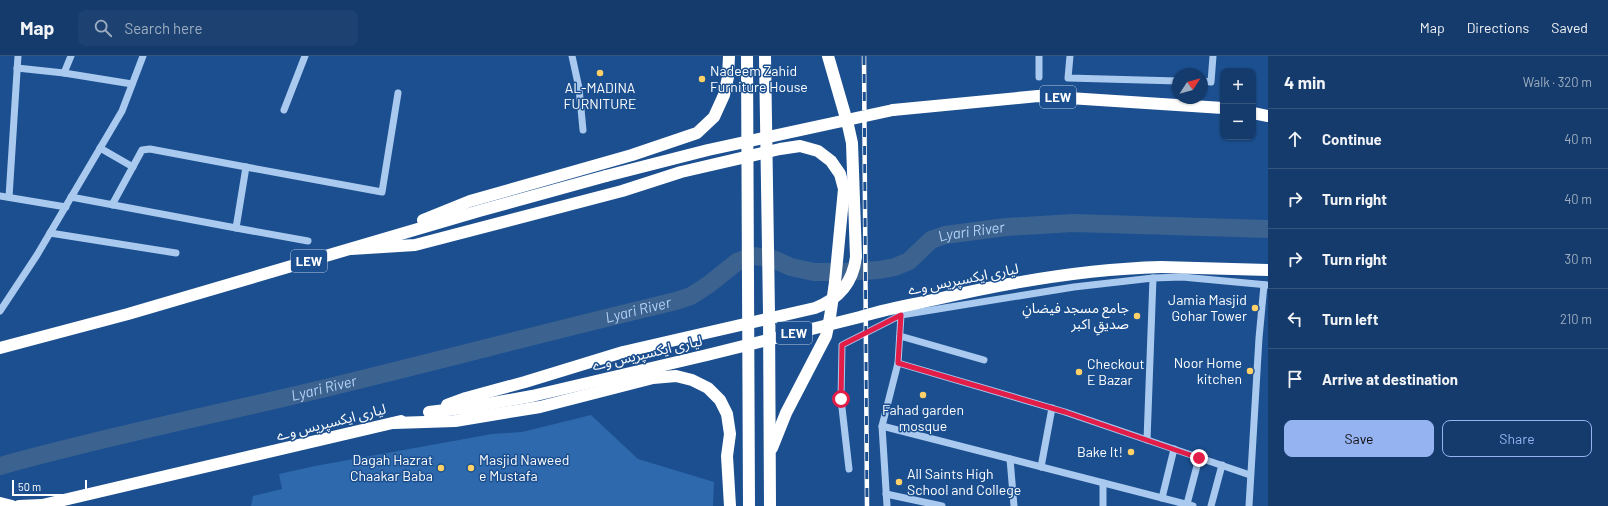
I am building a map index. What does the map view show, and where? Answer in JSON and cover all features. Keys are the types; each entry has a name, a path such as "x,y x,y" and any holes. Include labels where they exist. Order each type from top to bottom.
{"highway":[{"name":"LEW","path":"351,249 470,201 632,155 697,133 714,118 724,95 728,77 729,56"},
{"path":"747,56 747,316 750,506"},
{"path":"765,56 770,506"},
{"name":"LEW","path":"429,412 466,398 525,382 623,352 816,308 827,304 840,294 852,277 855,269 856,257 852,150 848,125 828,56"},
{"name":"LEW","path":"4,347 128,314 479,211 613,174 708,150 894,110 1038,96 1220,108"},
{"path":"1256,114 1268,116"},
{"name":"LEW","path":"351,249 415,245 622,191 704,166 780,148 800,146 818,152 830,161 840,174 844,189 830,317 826,336 786,413 770,454"},
{"name":"لیاری ایکسپریس وے","path":"40,505 394,423 429,412 471,407 532,396 707,355 860,317 882,310 1008,284 1122,268 1160,267 1268,270"},
{"name":"LEW","path":"394,423 455,421 540,407 653,378 676,376 692,380 708,388 720,400 727,414 730,434 727,456 730,506"},
{"path":"0,503 12,506"},
{"name":"LEW","path":"19,506 40,505"}],"street":[{"path":"9,197 18,56"},
{"path":"64,73 71,56"},
{"path":"0,311 50,233 122,111 143,56"},
{"path":"284,110 305,56"},
{"path":"572,56 579,88 583,130"},
{"path":"1038,77 1039,56"},
{"path":"1070,56 1068,78 1172,81"},
{"path":"1208,82 1212,82 1213,56"},
{"path":"17,68 64,73 132,84"},
{"path":"112,205 142,150 150,149 382,192 398,93"},
{"path":"100,148 133,167"},
{"path":"236,228 246,167"},
{"path":"0,196 66,206"},
{"path":"71,197 308,241"},
{"path":"50,233 176,253"},
{"path":"849,469 841,399 842,345 901,315 1074,287 1153,278 1182,277 1266,285 1258,338 1249,506"},
{"path":"1147,440 1153,278"},
{"path":"887,506 882,426 898,363 901,315"},
{"path":"900,336 984,360"},
{"path":"898,363 1052,408 1250,475"},
{"path":"1041,467 1052,408"},
{"path":"882,426 1190,505 1199,458"},
{"path":"1162,498 1174,449"},
{"path":"1010,459 1014,506"},
{"path":"1211,506 1222,465"},
{"path":"1103,483 1103,506"},
{"path":"886,494 942,506"}],"shaded area":[{"path":"591,415 638,459 714,482 713,506 251,506 253,496 282,489 279,474 315,466 492,434 522,432"}],"waterway":[{"name":"Lyari River","path":"0,466 39,455 404,369 676,301 691,296 708,285 737,262 753,256 771,258 791,267 814,272 842,272 879,270 895,267 909,261 931,240 945,235 1006,227 1073,223 1268,229"}],"railway":[{"path":"864,56 867,506"}],"place":[{"name":"AL-MADINA FURNITURE","path":"600,73"},
{"name":"Nadeem Zahid Furniture House","path":"702,79"},
{"name":"Jamia Masjid Gohar Tower","path":"1255,308"},
{"name":"جامع مسجد فیضانِ صدیقِ اکبر","path":"1137,316"},
{"name":"Noor Home kitchen","path":"1250,371"},
{"name":"Checkout E Bazar","path":"1079,372"},
{"name":"Fahad garden mosque","path":"923,395"},
{"name":"Bake It!","path":"1131,452"},
{"name":"Dagah Hazrat Chaakar Baba","path":"441,468"},
{"name":"Masjid Naweed e Mustafa","path":"471,468"},
{"name":"All Saints High School and College","path":"899,482"}],"route":[{"path":"841,399 842,345 901,315 898,363 1065,412 1199,458"}]}
